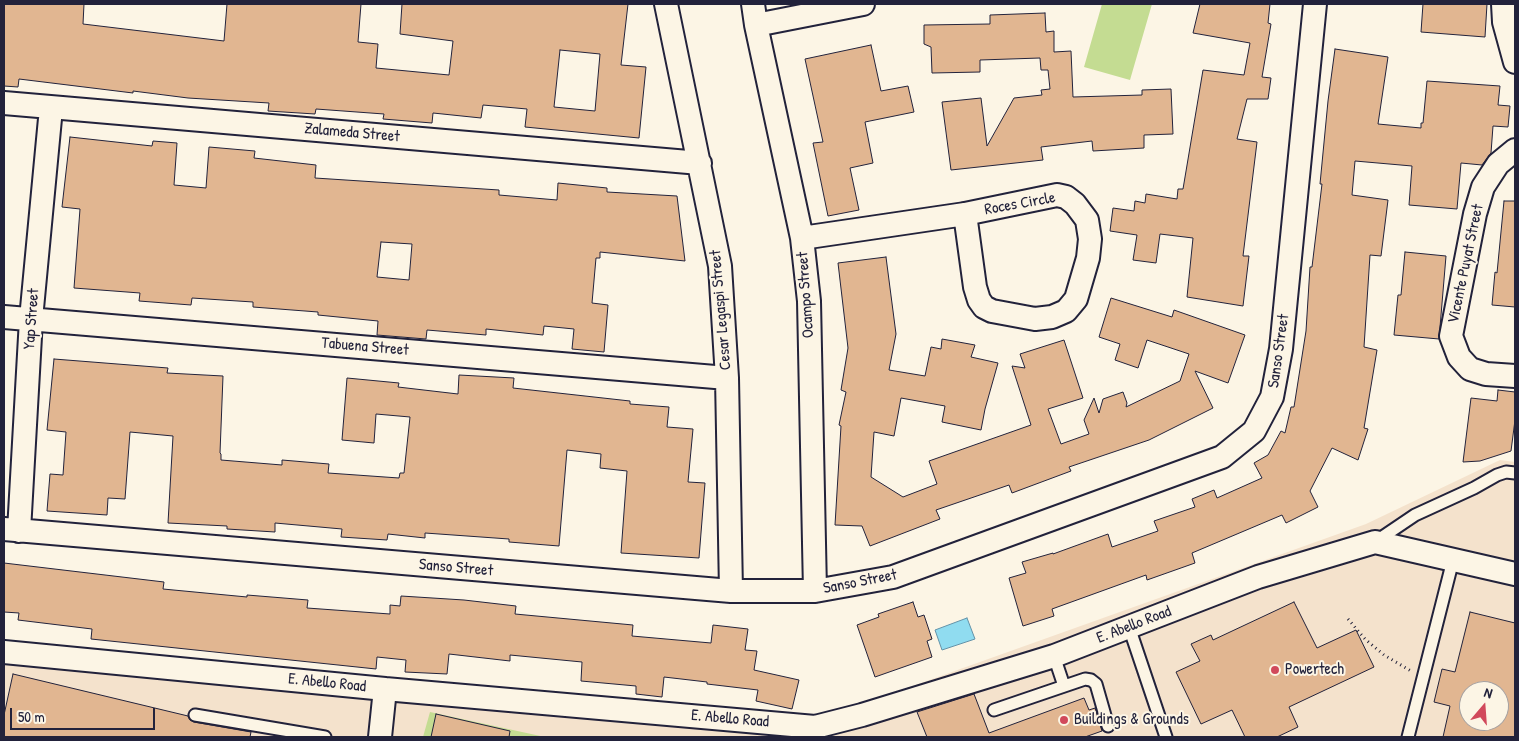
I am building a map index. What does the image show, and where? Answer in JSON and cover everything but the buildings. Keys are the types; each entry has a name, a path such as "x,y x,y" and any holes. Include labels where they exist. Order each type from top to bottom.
{"street":[{"name":"Cesar Legaspi Street","path":"666,4 720,266 727,378 731,591"},
{"path":"755,14 863,4"},
{"name":"Sanso Street","path":"12,530 731,591 815,591 893,578 1222,457 1254,431 1272,398 1281,349 1315,4"},
{"path":"1503,4 1504,22 1515,62"},
{"name":"Ocampo Street","path":"755,14 802,238 808,301 815,591"},
{"name":"Zalameda Street","path":"4,103 700,163"},
{"name":"Yap Street","path":"12,530 51,108"},
{"name":"Vicente Puyat Street","path":"1515,150 1498,164 1483,188 1475,214 1451,336 1459,358 1470,368 1486,374 1515,376"},
{"name":"Roces Circle","path":"802,238 964,214 1057,196 1066,197 1075,204 1087,220 1090,239 1088,258 1076,299 1066,311 1052,317 1035,319 992,311 984,307 979,300 975,287 964,214"},
{"name":"Tabuena Street","path":"4,316 727,378"},
{"name":"E. Abello Road","path":"4,652 385,689 816,726 862,715 1054,656 1258,577 1375,542 1515,574"},
{"path":"380,737 385,689"}],"lane":[{"path":"1375,542 1415,515 1474,488 1497,475 1515,472"},
{"path":"1408,737 1453,560"},
{"path":"1129,627 1166,737"},
{"path":"1054,656 1064,686"},
{"path":"994,710 1085,679 1096,684 1108,726"},
{"path":"195,715 325,737"}],"path":[{"path":"1348,619 1365,639 1384,655 1423,679"}],"shaded area":[{"path":"1500,460 1515,462 1515,737 4,737 4,647 812,722 1366,524"}],"green space":[{"path":"1102,4 1152,4 1130,80 1084,67"},
{"path":"430,712 545,737 423,737"}],"water":[{"path":"967,618 975,639 942,650 935,630"}],"place":[{"name":"Powertech","path":"1275,670"},
{"name":"Buildings & Grounds","path":"1064,720"}]}
